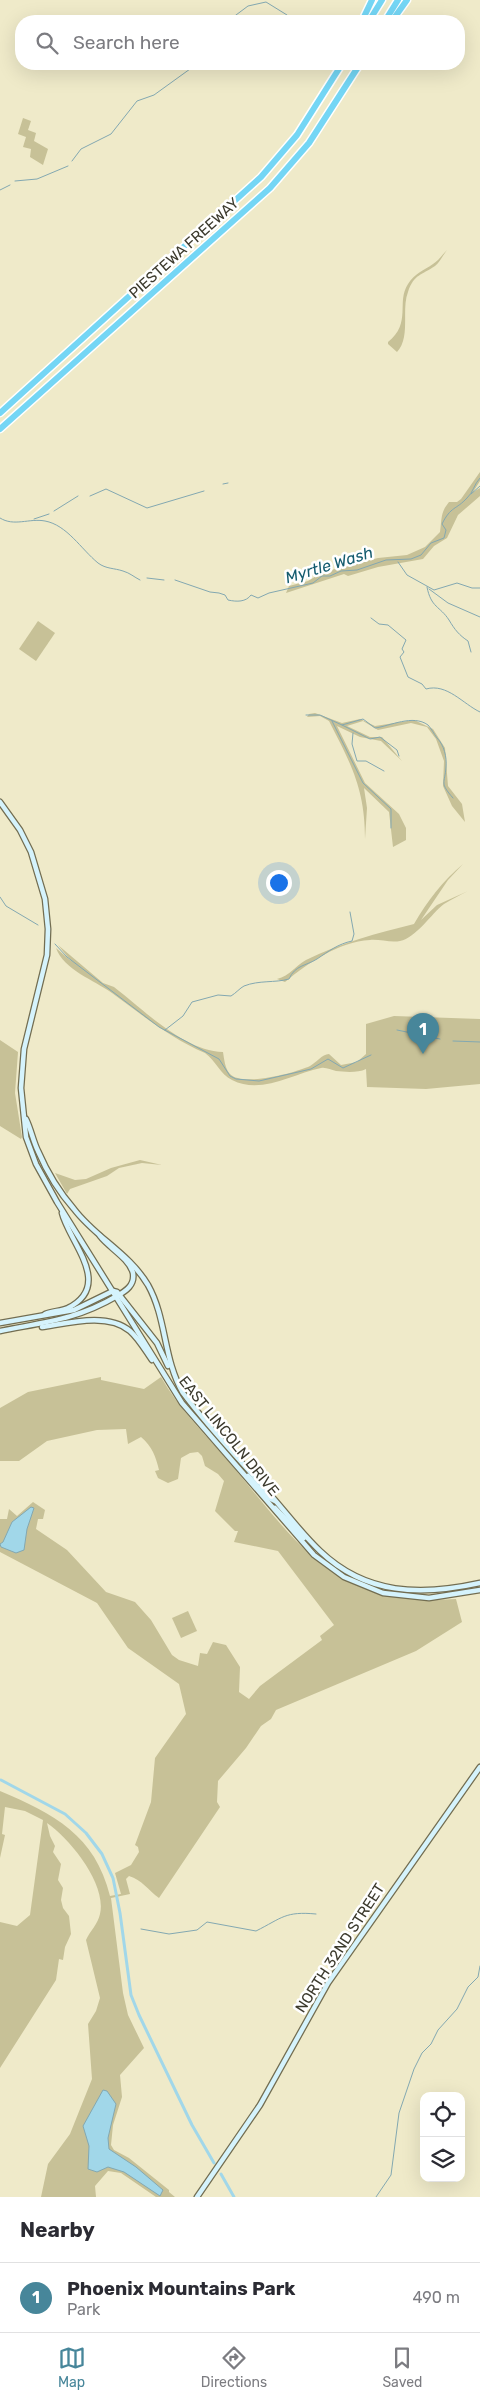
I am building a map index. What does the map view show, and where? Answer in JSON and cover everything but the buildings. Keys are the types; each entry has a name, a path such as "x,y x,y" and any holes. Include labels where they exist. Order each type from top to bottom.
{"highway":[{"path":"365,15 372,0"},
{"path":"373,15 382,0"},
{"path":"389,15 398,0"},
{"path":"396,15 407,0"},
{"name":"PIESTEWA FREEWAY","path":"0,413 262,177 297,135 338,70"},
{"name":"PIESTEWA FREEWAY","path":"0,429 270,188 309,143 356,70"}],"main road":[{"name":"EAST LINCOLN DRIVE","path":"0,802 20,830 35,861 43,886 48,924 46,962 22,1060 21,1088 26,1137 33,1157 60,1207 113,1291 119,1295 165,1377 182,1403 271,1507 280,1512 327,1566 351,1581 376,1591 400,1596 429,1598 480,1590"},
{"name":"EAST LINCOLN DRIVE","path":"25,1118 41,1158 55,1184 76,1212 128,1258 149,1288 159,1313 172,1373 187,1399 276,1502 290,1523"},
{"path":"37,1316 71,1306 81,1297 87,1284 87,1264 64,1220 60,1207"},
{"path":"0,1331 75,1317 119,1295 132,1284 132,1271 100,1235"},
{"path":"0,1323 74,1310 113,1291"},
{"path":"119,1295 157,1343 172,1373"},
{"path":"25,1327 98,1321 117,1323 134,1336 165,1377"},
{"path":"229,1458 239,1465 267,1497 276,1502"},
{"name":"EAST LINCOLN DRIVE","path":"297,1531 338,1566 382,1586 427,1592 480,1583"},
{"name":"NORTH 32ND STREET","path":"197,2197 265,2097 328,1983 480,1767"}],"shaded area":[{"path":"23,118 31,121 28,130 36,133 34,141 48,149 43,165 30,157 31,149 23,147 26,137 18,134"},
{"path":"447,250 437,264 419,276 410,286 405,307 404,339 397,352 388,342 400,327 403,298 408,284 416,275 437,261"},
{"path":"480,472 480,481 473,492 480,488 480,496 458,515 447,538 434,546 423,559 378,567 348,576 344,574 286,593 289,586 308,581 323,572 378,558 407,555 425,547 440,532 442,516 446,506 449,502 457,502 461,499"},
{"path":"38,621 55,633 36,661 19,649"},
{"path":"315,713 342,723 360,719 375,726 414,720 433,729 445,748 448,786 462,804 465,822 452,806 443,786 444,761 436,739 427,727 411,723 378,730 363,721 347,726 370,737 382,737 402,761 381,741 360,737 337,726 365,783 399,814 406,828 406,840 393,847 389,812 364,788 367,808 365,839 359,791 350,764 329,721 320,716 307,717 309,714"},
{"path":"463,864 448,880 421,920 437,905 468,891 444,904 418,931 406,939 393,942 370,940 346,945 314,961 285,982 277,979 286,975 306,960 332,948 414,924 436,892"},
{"path":"58,945 103,983 114,987 165,1028 194,1045 208,1050 223,1052 227,1069 236,1078 269,1078 293,1072 310,1066 324,1055 329,1054 341,1065 357,1062 366,1054 366,1024 394,1016 480,1019 480,1084 426,1089 367,1087 366,1069 347,1072 323,1068 276,1082 254,1085 243,1084 228,1077 205,1053 168,1033 112,993 72,968 60,956 56,948 71,961"},
{"path":"0,1040 18,1052 15,1093 21,1139 0,1126"},
{"path":"140,1160 162,1165 142,1163 119,1168 107,1176 70,1189 67,1194 55,1173 75,1180 86,1179 111,1168"},
{"path":"101,1377 101,1380 144,1389 161,1377 184,1411 278,1521 300,1545 324,1566 350,1582 379,1593 414,1599 456,1599 462,1622 416,1651 276,1710 271,1719 261,1726 246,1748 218,1781 217,1802 220,1807 159,1898 129,1876 126,1879 130,1894 111,1898 123,1993 128,2015 144,2048 120,2075 122,2097 113,2125 111,2145 114,2150 129,2158 175,2197 156,2197 121,2173 108,2171 95,2186 96,2197 41,2197 48,2164 70,2134 92,2079 88,2024 96,2011 100,1998 86,1940 98,1921 100,1914 101,1902 98,1889 85,1863 76,1851 47,1823 55,1846 53,1852 61,1864 58,1880 63,1888 61,1900 63,1908 69,1916 71,1934 65,1947 63,1960 59,1959 56,1980 0,2068 0,1922 17,1926 30,1915 43,1820 25,1811 5,1807 2,1834 5,1835 0,1858 0,1791 55,1818 70,1829 94,1857 110,1896 121,1894 115,1873 131,1865 139,1852 138,1847 135,1845 151,1802 155,1758 186,1714 179,1684 128,1648 97,1603 0,1552 0,1519 7,1519 9,1509 17,1516 33,1502 45,1510 43,1519 38,1519 36,1529 67,1550 106,1592 135,1602 151,1620 172,1655 179,1660 198,1666 200,1653 207,1654 213,1642 226,1645 240,1667 239,1692 249,1699 260,1686 322,1640 320,1636 334,1625 278,1551 234,1542 238,1531 235,1531 215,1511 224,1481 218,1474 205,1466 202,1456 198,1452 190,1453 181,1458 178,1479 168,1483 158,1478 155,1471 159,1470 148,1444 141,1437 128,1444 126,1429 97,1430 47,1441 19,1461 0,1461 0,1408 28,1392"},
{"path":"188,1611 197,1631 181,1638 172,1618"}],"water":[{"path":"31,1507 34,1508 27,1529 24,1550 16,1553 1,1547 0,1544 3,1542 12,1522"},
{"path":"103,2090 107,2091 116,2104 108,2138 109,2149 136,2167 163,2190 160,2196 124,2172 108,2167 97,2172 88,2169 89,2146 83,2126"}],"waterway":[{"path":"236,15 248,6 266,2 287,15"},
{"path":"72,161 81,149 111,134 137,101 154,95 189,70"},
{"path":"15,181 37,179 68,166"},
{"path":"0,190 10,185"},
{"name":"Myrtle Wash","path":"175,580 225,595 228,600 241,601 251,595 258,598 269,593 313,583 322,576 330,576 341,571 357,570 386,560 411,559 421,555 431,543 444,538 446,530 442,524 445,518 469,496 480,478"},
{"path":"223,484 228,483"},
{"name":"Myrtle Wash","path":"471,494 480,486"},
{"path":"90,496 106,489 147,508 204,491"},
{"path":"54,511 78,496"},
{"path":"34,519 49,514"},
{"name":"Myrtle Wash","path":"0,518 11,522 39,520 53,523 67,532 101,565 120,570 140,580"},
{"path":"398,562 407,575 434,590 457,583 472,588 480,588"},
{"name":"Myrtle Wash","path":"147,578 164,580"},
{"path":"427,587 433,603 446,615 457,632 468,641 471,652"},
{"path":"429,589 448,603 480,617"},
{"path":"371,618 379,624 388,625 406,640 402,649 404,652 400,657 408,677 422,684 426,689 434,688 448,692 480,712"},
{"path":"306,715 320,715 342,725 363,719 375,728 409,721 422,722 428,725 442,744 446,763 444,786 453,798"},
{"path":"332,721 363,783 391,809 391,828"},
{"path":"342,725 370,739 380,737 397,750 399,756"},
{"path":"353,733 352,744 357,761 366,761 384,771"},
{"path":"0,897 6,906 38,925"},
{"path":"165,1030 183,1016 192,1002 218,995 231,996 242,987 250,984 289,979 291,974 298,968 338,946 352,941 354,934 350,912"},
{"path":"55,944 67,957 159,1027 219,1059 230,1076 236,1079 259,1081 311,1069 328,1059 343,1068 371,1055"},
{"path":"397,1030 440,1039"},
{"path":"453,1041 480,1042"},
{"path":"1,1780 65,1814 86,1833 102,1854 113,1878 120,1913 131,1995 192,2125 214,2163"},
{"path":"141,1929 169,1934 197,1930 207,1922 256,1931 290,1915 316,1914"},
{"path":"376,2197 391,2175 399,2113 414,2069 422,2053 431,2044 438,2030 457,2009 468,1987 478,1977 480,1966"},
{"path":"221,2174 234,2197"}],"place":[{"name":"Phoenix Mountains Park","path":"423,1054"}]}
